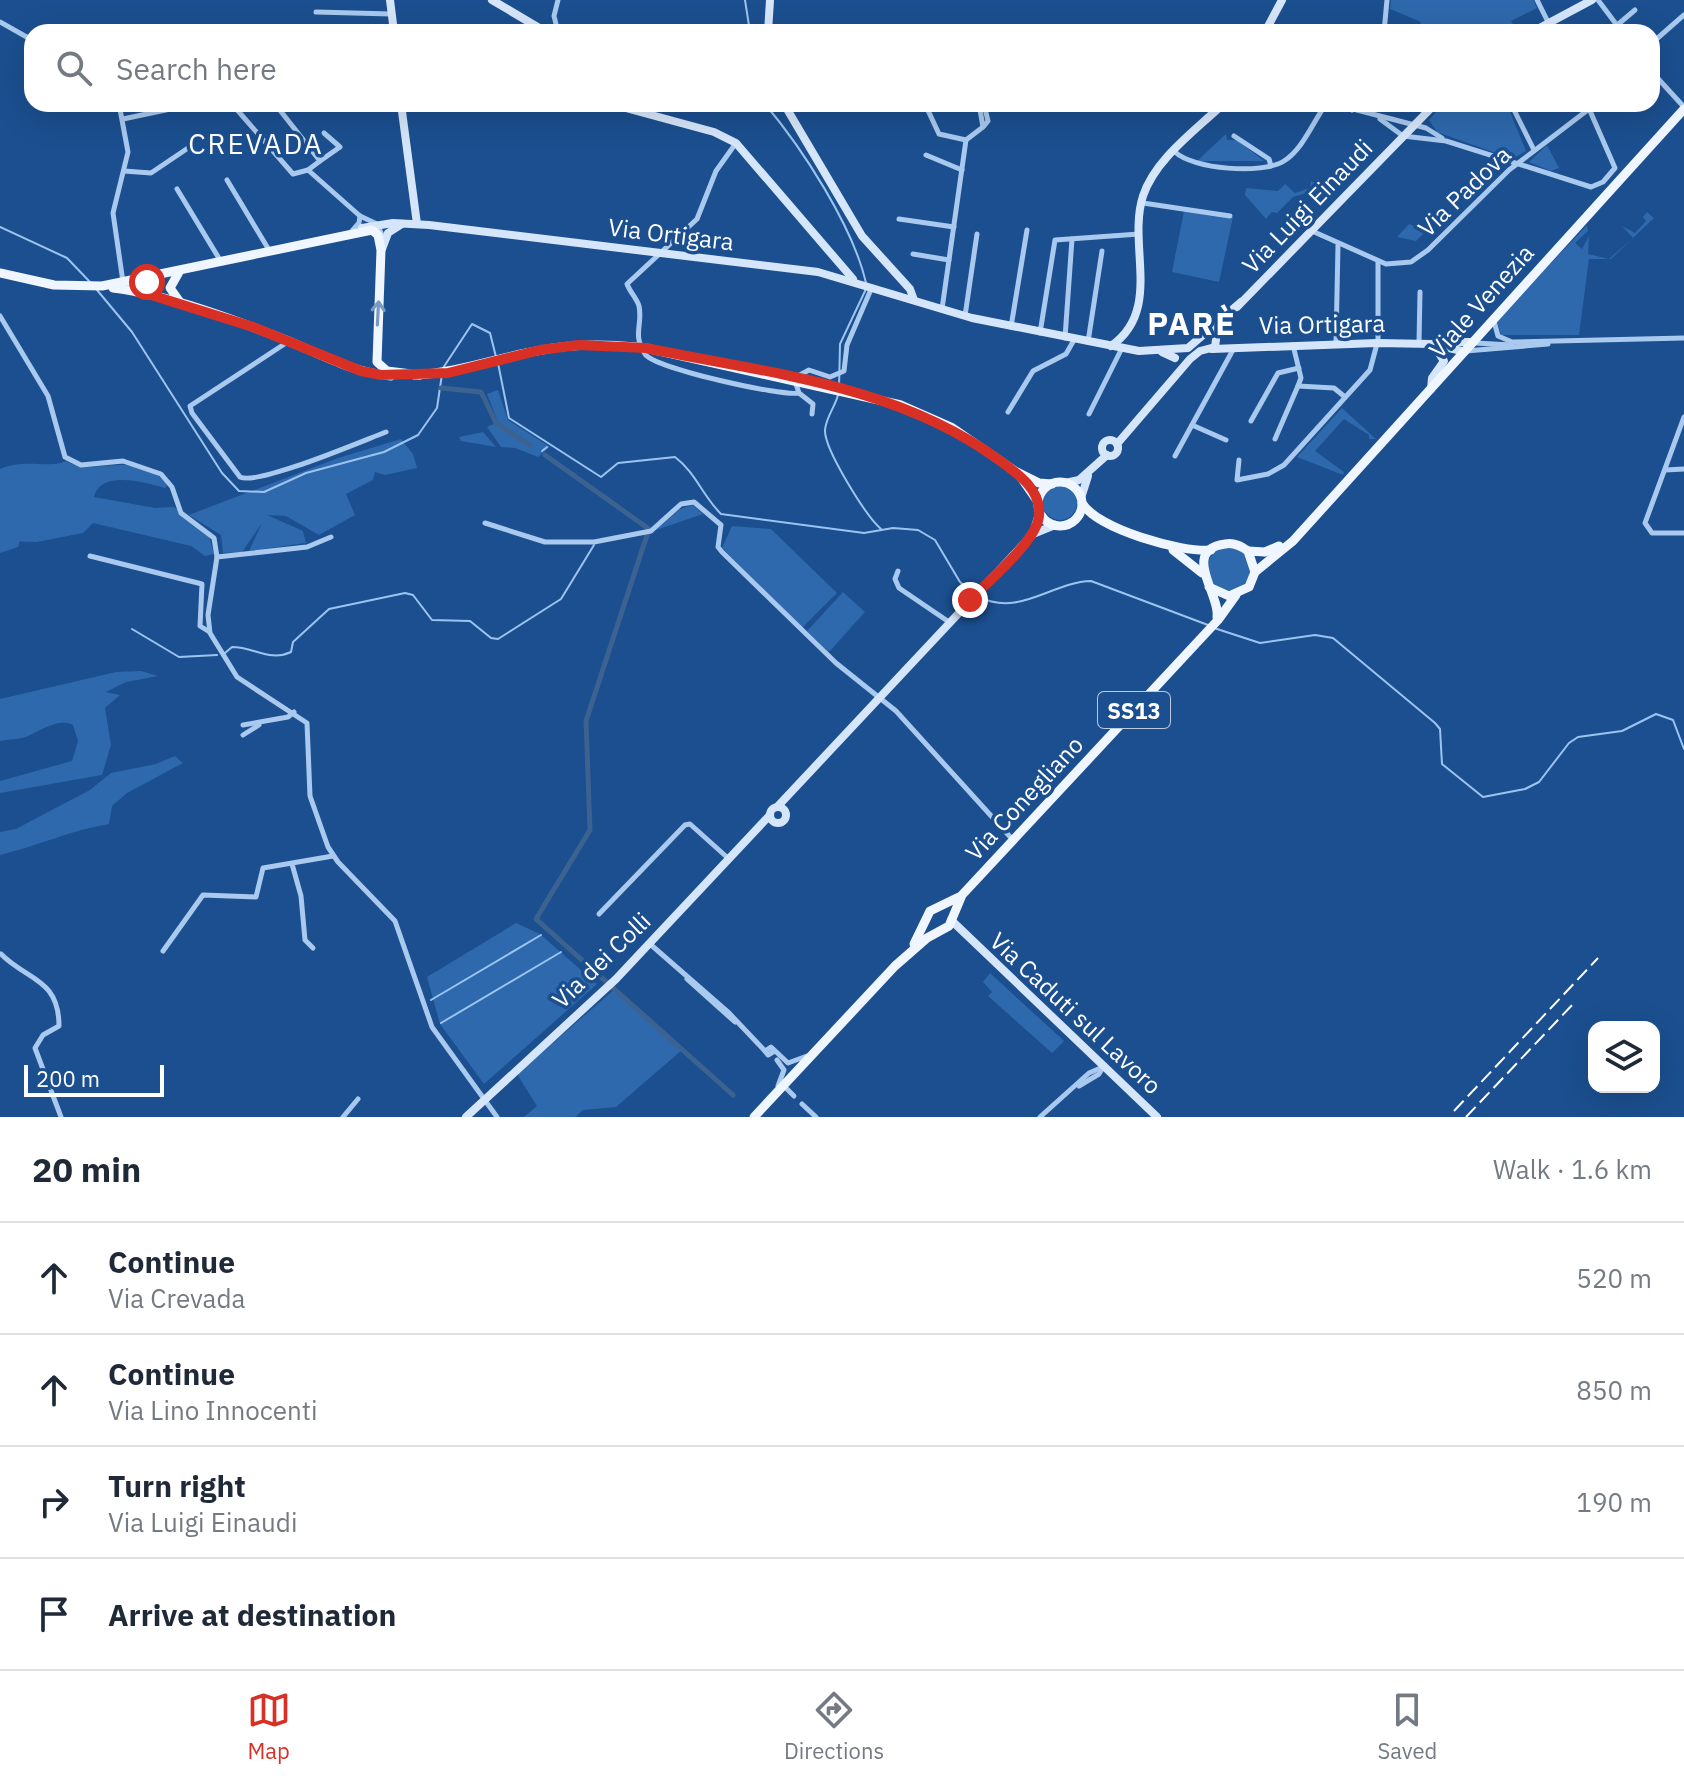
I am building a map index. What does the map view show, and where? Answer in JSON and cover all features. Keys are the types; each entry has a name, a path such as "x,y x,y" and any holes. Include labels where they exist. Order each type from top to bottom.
{"main road":[{"name":"Viale Venezia","path":"1214,624 1236,595 1249,587 1255,572 1293,541 1431,389 1610,182 1684,108"},
{"path":"0,273 54,285 102,286 352,231 375,232 381,250 374,361 368,367 336,361"},
{"path":"186,269 174,276 170,288 186,306"},
{"path":"149,292 151,277"},
{"path":"102,286 149,292 381,375 448,373 578,345 641,348 829,386 927,415 1039,483 1065,483 1075,488 1089,513 1167,546 1203,574"},
{"path":"376,350 377,362 384,370 424,375"},
{"path":"1015,471 1055,525 1075,520 1102,520"},
{"path":"1039,507 1043,491 1052,484"},
{"path":"1075,520 1082,501"},
{"name":"Viale Venezia","path":"1167,546 1211,550 1227,543 1248,551 1275,548 1309,521"},
{"path":"1211,550 1203,565 1203,574 1219,606 1214,624"},
{"path":"1248,551 1255,572"},
{"path":"1209,587 1222,595 1236,595"},
{"name":"Via Conegliano","path":"951,918 962,895 1214,624"},
{"name":"Via Conegliano","path":"941,907 962,895"},
{"path":"754,1117 898,963 921,935 933,908 941,907 951,918 942,930 898,963"},
{"path":"927,918 929,925 942,930"}],"street":[{"path":"390,0 393,24"},
{"path":"492,0 532,24"},
{"path":"556,24 554,16 558,0"},
{"path":"768,24 770,0"},
{"path":"1269,24 1282,0"},
{"path":"1385,24 1387,0"},
{"path":"1537,0 1549,23 1592,0"},
{"path":"1598,0 1616,24"},
{"path":"1619,24 1635,10"},
{"path":"316,12 392,14"},
{"path":"1660,36 1684,15"},
{"path":"0,22 24,36"},
{"path":"1660,81 1684,108"},
{"path":"121,112 128,152 113,213 123,282 149,292"},
{"path":"123,119 156,112"},
{"path":"239,112 292,173 308,170 340,147 324,133"},
{"path":"281,112 320,161"},
{"path":"381,250 388,233 410,224 413,209 402,112"},
{"path":"640,112 714,132 736,143 833,258 837,272"},
{"path":"789,112 862,236 910,289 914,300"},
{"path":"929,112 939,134 966,140"},
{"path":"942,309 966,140 983,127 982,112"},
{"path":"1111,346 1123,335 1134,315 1141,289 1142,202 1154,175 1215,112"},
{"path":"1175,152 1188,162 1211,166 1271,166 1294,152 1321,112"},
{"path":"1358,112 1426,128 1446,141"},
{"path":"1515,112 1534,150"},
{"name":"Via Padova","path":"1311,230 1378,262 1404,263 1421,256 1516,164 1581,112"},
{"path":"1380,119 1403,136 1446,141 1586,187 1610,182 1615,166 1591,112"},
{"path":"1426,113 1426,128"},
{"name":"Via Luigi Einaudi","path":"1182,349 1211,338 1241,302 1426,113"},
{"path":"1414,126 1418,136"},
{"path":"1234,136 1269,159 1271,166"},
{"path":"736,143 716,171 700,214 627,284 639,307 637,336 648,359 660,366 714,380 799,393 812,401 812,414"},
{"path":"124,171 151,173 191,146 195,151"},
{"path":"926,155 962,170"},
{"path":"308,170 360,216 377,224 382,234 381,250"},
{"path":"227,180 269,250"},
{"path":"177,189 221,261"},
{"path":"1142,202 1230,216"},
{"path":"352,231 359,223 360,216"},
{"path":"899,219 954,227"},
{"name":"Via Ortigara","path":"352,231 377,224 410,224 837,272 942,309 1011,327 1122,348 1182,349"},
{"path":"1011,327 1027,230"},
{"path":"965,316 977,234"},
{"path":"1040,333 1054,243 1140,234"},
{"path":"1008,412 1033,371 1066,354 1070,339 1072,239"},
{"path":"1336,343 1338,245"},
{"path":"1088,343 1102,251"},
{"path":"913,254 949,260"},
{"path":"1239,460 1237,480 1279,469 1368,373 1377,343 1378,262"},
{"path":"798,376 809,370 839,374 845,368 847,345 864,284"},
{"path":"1420,292 1419,343 1435,346 1443,355 1443,364 1432,378 1431,389"},
{"path":"1499,309 1494,328 1500,339 1565,341"},
{"path":"0,316 48,396 65,457 81,465 123,461 161,474 172,487 181,513 214,538 217,557 208,615 210,633"},
{"path":"268,333 269,351"},
{"path":"1089,414 1122,348 1123,335"},
{"path":"1209,349 1211,338"},
{"name":"Via Ortigara","path":"1211,338 1231,347"},
{"name":"Via Luigi Einaudi","path":"1182,360 1209,349 1211,338"},
{"path":"1470,343 1684,338"},
{"path":"1470,343 1485,351 1565,341"},
{"path":"291,342 269,351 190,406 192,413 242,479 251,479 386,432"},
{"name":"Via Ortigara","path":"1209,349 1336,343 1470,343"},
{"path":"1470,343 1485,351"},
{"path":"1275,439 1298,386 1299,368 1293,344"},
{"path":"1175,456 1231,347"},
{"path":"1182,349 1182,360"},
{"path":"1065,483 1079,480 1103,456 1116,453 1116,441 1159,393 1182,360 1182,349"},
{"name":"Via Ortigara","path":"1157,350 1182,360"},
{"path":"1251,421 1278,373 1299,368"},
{"path":"796,384 799,393"},
{"path":"1298,386 1334,388 1345,397"},
{"path":"1684,417 1645,523 1652,533 1684,533"},
{"path":"1192,425 1221,441 1226,440"},
{"path":"1665,470 1684,469"},
{"path":"1082,501 1091,471"},
{"path":"485,523 545,542 594,542 651,531 681,504 694,502 721,525 718,547 722,552 836,663 879,695 1013,840"},
{"path":"1033,534 1039,507"},
{"path":"1033,534 1045,526 1055,525"},
{"name":"Via dei Colli","path":"466,1117 483,1098 609,986 729,859 782,808 792,792 879,695 1033,534"},
{"path":"217,557 307,547 331,537"},
{"path":"90,556 202,584 200,626 210,633 237,677 294,712 308,726 310,796 333,856 395,921 432,1027 497,1117"},
{"path":"898,571 895,579 899,588 949,622"},
{"path":"243,725 292,716 294,712"},
{"path":"243,735 261,723"},
{"name":"Via dei Colli","path":"772,818 785,819 782,808"},
{"path":"599,914 685,825 690,824 729,859"},
{"path":"163,951 203,895 256,897 263,868 333,856"},
{"path":"292,864 301,896 305,940 313,948"},
{"name":"Via Caduti sul Lavoro","path":"951,918 968,939 1157,1117"},
{"name":"Via Caduti sul Lavoro","path":"942,930 968,939"},
{"path":"649,943 714,1006 781,1060 791,1063 818,1049"},
{"path":"1,954 12,966 43,980 59,1014 59,1026 43,1035 35,1048 61,1117"},
{"path":"766,1104 784,1074 781,1064 769,1051"},
{"path":"1040,1117 1089,1073 1093,1065 1092,1055"},
{"path":"1089,1073 1103,1067"},
{"path":"1071,1090 1103,1067"},
{"path":"1086,1082 1113,1076"},
{"path":"783,1086 794,1096"},
{"path":"343,1117 358,1099"},
{"path":"802,1104 816,1117"}],"shaded area":[{"path":"1391,0 1533,0 1537,8 1511,21 1513,24 1420,24 1390,9"},
{"path":"1436,112 1510,112 1526,151 1512,159 1437,132 1429,120"},
{"path":"1226,134 1227,140 1237,140 1264,161 1197,161"},
{"path":"1547,145 1559,168 1551,171 1529,162"},
{"path":"1311,181 1318,184 1316,190 1293,197 1266,219 1245,195 1246,188 1278,191 1285,184 1295,193 1310,188"},
{"path":"1184,211 1233,217 1219,282 1172,272"},
{"path":"1647,212 1654,218 1611,259 1633,238 1622,226 1635,233 1646,221 1643,217"},
{"path":"1409,224 1427,230 1416,241 1397,237"},
{"path":"1587,225 1588,231 1575,243 1582,249 1589,236 1588,254 1609,259 1589,259 1579,335 1501,335 1497,321"},
{"path":"498,390 508,420 550,447 538,457 515,448 501,447 487,427 498,422 487,394"},
{"path":"1342,408 1376,439 1369,439 1369,435 1344,419 1315,451 1344,472 1343,475 1297,457"},
{"path":"483,432 496,447 461,441 459,437"},
{"path":"401,439 413,454 417,468 385,475 375,472 373,480 346,494 355,515 319,535 286,516 267,515 303,531 306,543 249,551 262,523 242,552 223,553 221,535 189,515 338,458"},
{"path":"66,461 90,467 130,465 156,474 168,485 165,488 136,481 115,481 98,488 94,497 155,508 174,507 209,536 214,554 205,556 191,546 93,523 83,533 37,542 20,541 18,547 0,553 0,469 19,464"},
{"path":"1060,486 1072,491 1077,503 1072,515 1060,520 1048,515 1043,503 1048,491"},
{"path":"693,505 703,514 656,530 680,509"},
{"path":"732,526 771,529 837,593 802,628 722,548"},
{"path":"1229,547 1244,554 1251,569 1244,584 1229,591 1214,584 1207,569 1214,554"},
{"path":"843,592 865,612 829,652 807,631"},
{"path":"141,671 158,676 126,682 106,692 120,695 105,708 111,745 102,775 0,793 0,781 72,761 78,741 73,725 62,723 25,737 0,741 0,699 116,672"},
{"path":"175,756 183,763 127,793 112,806 109,824 0,855 0,832 16,829 90,790 111,773 156,764"},
{"path":"516,923 540,934 597,984 484,1084 440,1024 427,977"},
{"path":"990,973 1064,1041 1052,1053 988,996 992,992 983,982"},
{"path":"615,989 682,1050 616,1107 583,1110 575,1117 524,1117 537,1106 517,1074"}],"waterway":[{"path":"745,0 749,24"},
{"path":"771,112 795,143 838,213 866,283"},
{"path":"0,227 67,258 90,282"},
{"path":"839,389 840,344 866,289"},
{"path":"97,290 132,332 222,473 239,491 264,492 306,473 384,452 418,435 437,408 442,374"},
{"path":"443,368 472,324 490,333 496,357"},
{"path":"498,363 509,418 601,477 618,463 675,457 721,514 864,533 893,528 918,530 935,540 960,582 974,594"},
{"path":"441,388 481,392 496,423 530,445"},
{"path":"838,395 825,430 831,452 847,482 881,529"},
{"path":"542,451 547,447"},
{"path":"545,455 649,529 586,721 590,830 536,919 733,1095"},
{"path":"225,653 232,647 283,655 291,652 293,642 329,609 405,593 413,595 432,620 470,621 491,638 498,639 561,599 594,545"},
{"path":"979,597 1008,603 1091,581 1208,625"},
{"path":"1214,628 1260,643 1315,635 1333,638 1435,723 1440,729 1442,764 1483,797 1525,789 1539,782 1569,743 1578,737 1622,731 1656,714 1673,720 1684,749"},
{"path":"132,629 179,657 217,655"},
{"path":"431,1000 541,935"},
{"path":"441,1023 561,952"}],"railway":[{"path":"1454,1111 1598,958"},
{"path":"1466,1117 1574,1003"}],"district":[{"name":"CREVADA","path":"256,143"},
{"name":"PARÈ","path":"1192,323"}],"route":[{"path":"147,282 151,295 253,327 361,371 381,375 448,373 540,350 607,345 646,348 829,386 927,415 951,427 1015,471 1033,491 1040,511 1033,534 970,600"}]}
